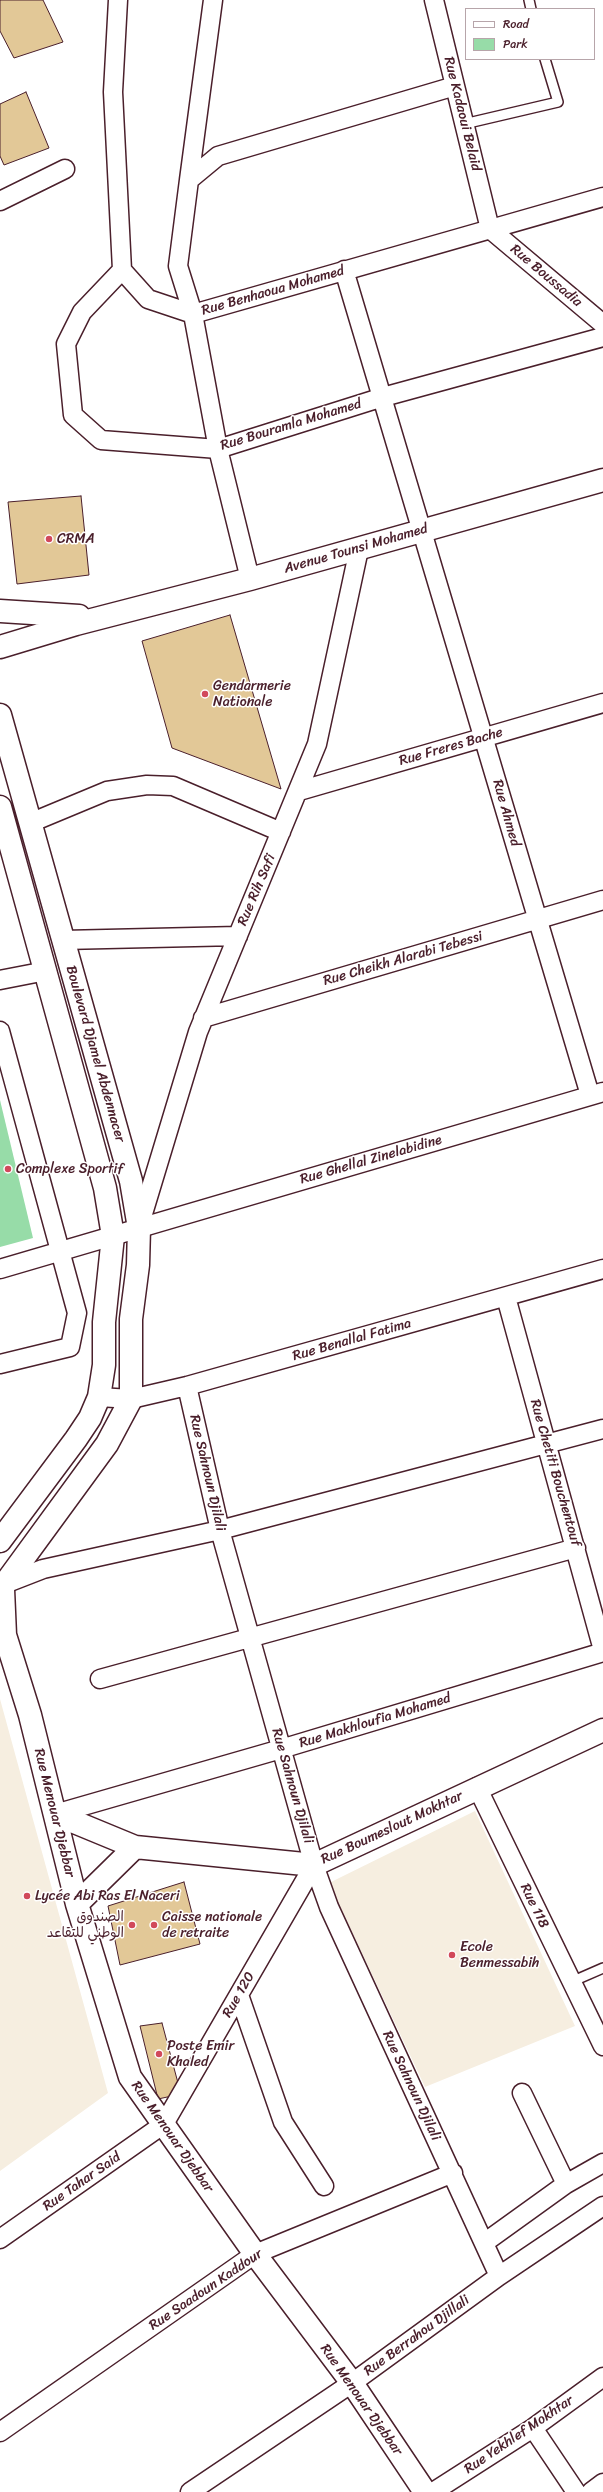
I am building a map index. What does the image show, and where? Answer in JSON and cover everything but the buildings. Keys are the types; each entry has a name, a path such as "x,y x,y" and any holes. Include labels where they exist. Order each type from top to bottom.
{"main road":[{"name":"Avenue Tounsi Mohamed","path":"0,647 108,615 250,579 603,480"},
{"name":"Avenue Tounsi Mohamed","path":"0,611 39,615 108,615"},
{"name":"Boulevard Djamel Abdennacer","path":"0,715 131,1181 139,1228 138,1265 131,1319 131,1399 107,1444 5,1585"},
{"name":"Boulevard Djamel Abdennacer","path":"0,806 105,1188 113,1236 104,1322 104,1365 99,1397 90,1418 76,1439 0,1541"},
{"name":"Rue Menouar Djebbar","path":"0,1555 7,1563 2,1631 30,1715 77,1904 130,2077 255,2254 352,2383 425,2492"},
{"name":"Rue Boumeslout Mokhtar","path":"55,1814 135,1848 314,1865 478,1787 603,1730"},
{"path":"77,1904 135,1848"}],"street":[{"path":"118,0 113,92 122,270"},
{"path":"213,0 178,266 193,314 218,449 250,579"},
{"name":"Rue Kadaoui Belaid","path":"434,0 490,229"},
{"path":"189,180 218,156 455,86"},
{"path":"1,197 65,169"},
{"name":"Rue Benhaoua Mohamed","path":"122,270 148,299 193,314 603,197"},
{"name":"Rue Boussadia","path":"490,229 603,324"},
{"name":"Rue Bouramla Mohamed","path":"122,270 82,312 66,344 73,415 101,440 218,449 383,397 603,337"},
{"name":"Rue Ahmed","path":"344,270 538,919 596,1094"},
{"name":"Rue Rih Safi","path":"139,1228 203,1018 299,791 317,744 359,549"},
{"name":"Rue Freres Bache","path":"299,791 603,703"},
{"path":"30,823 107,791 147,785 173,786 281,832"},
{"name":"Rue Cheikh Alarabi Tebessi","path":"203,1018 603,900"},
{"path":"63,940 238,936"},
{"path":"0,980 46,971"},
{"path":"0,1031 59,1253 77,1313 70,1347 0,1364"},
{"name":"Rue Ghellal Zinelabidine","path":"0,1269 59,1253 139,1228 596,1094"},
{"name":"Rue Benallal Fatima","path":"99,1397 131,1399 187,1386 603,1269"},
{"name":"Rue Chetiti Bouchentouf","path":"506,1297 603,1651"},
{"name":"Rue Sahnoun Djilali","path":"187,1386 220,1530 314,1865 335,1921 453,2173 499,2276"},
{"path":"5,1585 43,1570 220,1530 603,1429"},
{"path":"100,1679 576,1548"},
{"name":"Rue Makhloufia Mohamed","path":"55,1814 281,1749 603,1651"},
{"name":"Rue 118","path":"478,1787 603,2046"},
{"name":"Rue 120","path":"164,2124 314,1865"},
{"path":"239,1995 283,2122 324,2186"},
{"path":"522,2093 566,2184"},
{"name":"Rue Tahar Said","path":"0,2239 164,2124"},
{"path":"484,2242 566,2184 603,2163"},
{"name":"Rue Saadoun Kaddour","path":"0,2432 255,2254 453,2173"},
{"name":"Rue Berrahou Djillali","path":"190,2492 352,2383 499,2276 601,2212"},
{"name":"Rue Yekhlef Mokhtar","path":"433,2492 533,2428 603,2377"},
{"path":"533,2428 576,2492"},
{"path":"591,2492 603,2483"}],"lane":[{"path":"464,124 558,102 546,60"},
{"path":"571,1982 603,1968"}],"shaded area":[{"name":"Lycée Abi Ras El Naceri","path":"0,1699 108,2093 0,2171"},
{"name":"Ecole Benmessabih","path":"475,1811 575,2026 425,2087 329,1883"}],"green space":[{"name":"Complexe Sportif","path":"0,1100 33,1238 0,1247"}],"place":[{"name":"CRMA","path":"49,539"},
{"name":"Gendarmerie Nationale","path":"205,694"},
{"name":"Complexe Sportif","path":"8,1169"},
{"name":"Lycée Abi Ras El Naceri","path":"27,1896"},
{"name":"الصندوق الوطني للتقاعد","path":"132,1925"},
{"name":"Caisse nationale de retraite","path":"154,1925"},
{"name":"Ecole Benmessabih","path":"452,1955"},
{"name":"Poste Emir Khaled","path":"159,2054"}]}
